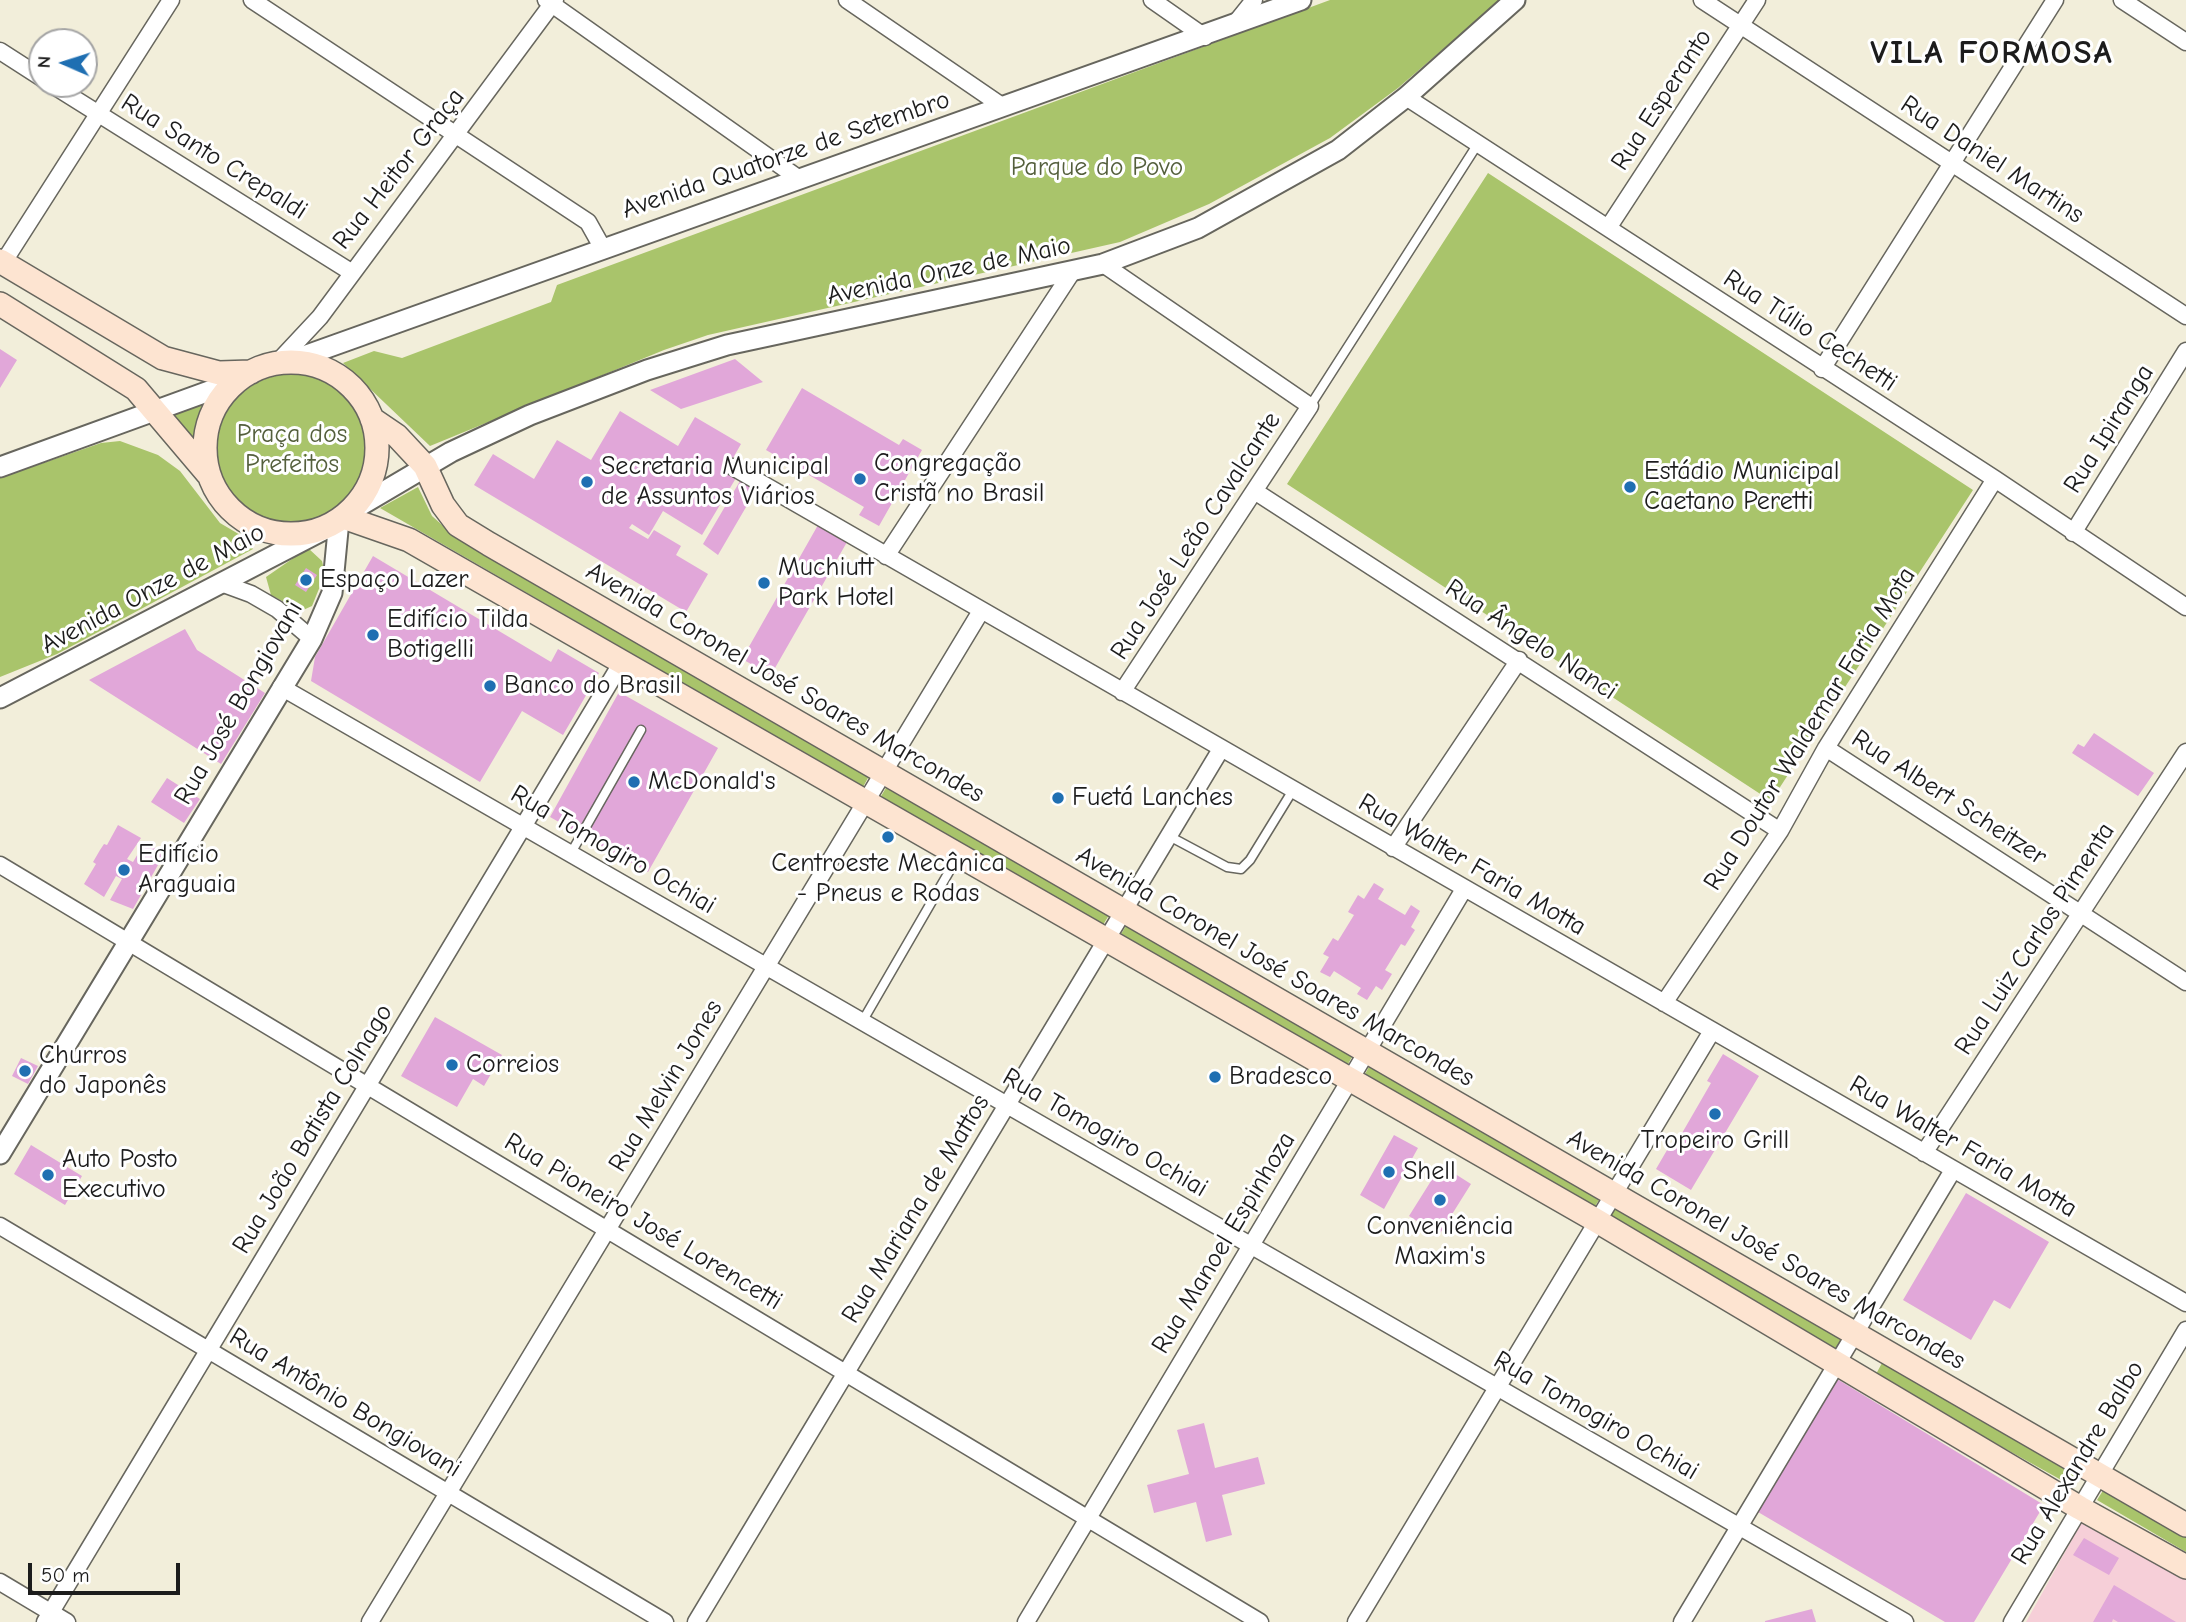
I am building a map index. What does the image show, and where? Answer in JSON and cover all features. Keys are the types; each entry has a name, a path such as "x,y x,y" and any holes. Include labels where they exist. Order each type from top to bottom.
{"main road":[{"path":"1,262 163,358 243,377"},
{"path":"0,304 135,390 208,474 222,502 244,522 272,534 302,535 341,518 368,486 377,457 372,419 366,403 334,373 306,362 283,362 243,377 211,415 204,444 208,474"},
{"name":"Avenida Coronel José Soares Marcondes","path":"372,419 397,436 425,466 443,505 458,525 2186,1525"},
{"path":"341,518 409,540 1597,1221 2080,1508 2186,1567"}],"street":[{"path":"1,262 172,0"},
{"path":"252,0 587,222 603,247"},
{"path":"847,0 1002,106"},
{"path":"1152,0 1206,37"},
{"path":"1233,26 1255,0"},
{"name":"Avenida Quatorze de Setembro","path":"283,362 1002,106 1206,37 1301,0"},
{"name":"Avenida Onze de Maio","path":"0,698 341,518 425,466 519,420 590,391 727,345 1103,264 1198,228 1338,150 1406,97 1515,0"},
{"name":"Rua Daniel Martins","path":"1702,0 2186,316"},
{"name":"Rua Esperanto","path":"1608,228 1757,0"},
{"path":"1822,369 2055,0"},
{"path":"2122,0 2186,42"},
{"path":"551,1 798,178"},
{"name":"Rua Heitor Graça","path":"283,362 457,136 551,1"},
{"path":"0,51 28,69"},
{"name":"Rua Túlio Cechetti","path":"1406,97 1995,479 2186,607"},
{"name":"Rua Santo Crepaldi","path":"73,98 351,272"},
{"path":"1103,264 1310,406"},
{"path":"886,556 1072,272"},
{"name":"Rua Ipiranga","path":"2073,533 2186,351"},
{"path":"0,467 243,377"},
{"name":"Rua José Leão Cavalcante","path":"1122,692 1256,492 1310,406"},
{"name":"Rua Walter Faria Motta","path":"733,467 2186,1304"},
{"name":"Rua Doutor Waldemar Faria Mota","path":"1664,1003 1780,831 1826,748 1995,479"},
{"name":"Rua Ângelo Nanci","path":"1256,492 1780,831"},
{"name":"Rua José Bongiovani","path":"0,1154 312,639 332,593 341,518"},
{"path":"221,583 251,594 277,610 312,639"},
{"name":"Rua Melvin Jones","path":"370,1622 981,611"},
{"path":"1393,848 1519,660"},
{"name":"Rua João Batista Colnago","path":"48,1617 622,662"},
{"name":"Rua Tomogiro Ochiai","path":"281,687 1905,1622"},
{"name":"Rua Albert Scheitzer","path":"1826,748 2186,982"},
{"name":"Rua Mariana de Mattos","path":"695,1622 1221,749"},
{"name":"Rua Luiz Carlos Pimenta","path":"1924,1153 2186,752"},
{"name":"Rua Pioneiro José Lorencetti","path":"0,865 1260,1622"},
{"name":"Rua Manoel Espinhoza","path":"1026,1622 1464,889"},
{"path":"1356,1622 1712,1031"},
{"path":"1682,1622 1953,1170"},
{"name":"Rua Antônio Bongiovani","path":"0,1226 666,1622"},
{"name":"Rua Alexandre Balbo","path":"2012,1622 2186,1330"},
{"path":"0,1582 48,1617 67,1622"}],"lane":[{"path":"1310,406 1479,142"},
{"path":"571,853 641,730"},
{"path":"1169,836 1227,867 1241,869 1250,860 1293,790"},
{"path":"862,1022 959,854"}],"shaded area":[{"path":"2084,1518 2186,1578 2186,1622 2026,1622"}],"green space":[{"name":"Parque do Povo","path":"1330,0 1500,0 1398,88 1330,138 1209,204 1120,242 708,335 664,350 430,446 343,363 374,351 402,358 551,302 557,285"},
{"name":"Estádio Municipal Caetano Peretti","path":"1488,173 1973,490 1771,801 1287,484"},
{"name":"Praça dos Prefeitos","path":"292,374 321,380 345,396 361,420 367,449 361,478 345,502 321,518 292,524 263,518 239,502 223,478 217,449 223,420 239,396 263,380"},
{"path":"205,402 195,443 169,416"},
{"path":"120,441 158,455 180,471 220,523 242,536 253,549 57,654 0,677 0,478 101,443"},
{"path":"418,487 432,516 451,533 869,776 863,787 380,508"},
{"path":"308,548 322,561 325,574 312,606 301,611 271,595 266,577"},
{"path":"887,786 1109,915 1103,925 880,798"},
{"path":"1127,924 1353,1055 1347,1066 1120,936"},
{"path":"1370,1065 1600,1198 1594,1208 1364,1076"},
{"path":"1617,1206 1843,1337 1835,1349 1609,1218"},
{"path":"1882,1363 2079,1476 2072,1486 1875,1376"},
{"path":"2104,1489 2186,1536 2186,1552 2097,1500"}],"building":[{"path":"0,349 17,360 0,388"},
{"path":"735,359 763,382 681,409 650,390"},
{"name":"Congregação Cristã no Brasil","path":"802,388 899,445 903,439 922,450 879,526 859,515 864,507 766,450"},
{"path":"620,411 678,446 695,417 741,444 725,472 736,478 702,535 663,511 649,535 632,524 629,528 648,539 654,530 681,546 676,555 708,574 686,612 474,485 493,454 534,479 557,440 591,460"},
{"path":"740,481 756,490 718,555 703,544"},
{"path":"818,525 847,542 771,675 742,659"},
{"path":"373,556 551,662 558,649 599,673 563,735 522,711 480,782 311,681 315,657"},
{"name":"Espaço Lazer","path":"306,568 317,575 306,592 295,585"},
{"path":"185,629 197,650 265,693 221,764 89,680"},
{"name":"McDonald's","path":"619,692 718,748 648,872 550,817"},
{"path":"2094,733 2154,773 2138,796 2072,753 2078,744 2084,747"},
{"path":"167,778 200,799 184,823 151,802"},
{"name":"Edifício Araguaia","path":"118,825 141,838 127,859 133,862 145,842 159,850 162,858 133,909 110,900 122,879 116,876 104,897 84,884 96,864 93,862"},
{"path":"1374,883 1384,889 1378,899 1405,915 1411,905 1420,911 1411,927 1415,930 1405,946 1401,944 1385,970 1392,974 1382,990 1376,986 1367,1000 1357,994 1361,988 1334,971 1330,977 1320,972 1329,957 1323,954 1333,938 1338,941 1354,915 1348,912 1358,895 1364,899"},
{"name":"Correios","path":"435,1017 502,1055 484,1086 473,1079 457,1107 401,1076"},
{"name":"Tropeiro Grill","path":"1723,1054 1759,1076 1691,1190 1656,1169 1670,1145 1674,1147 1711,1083 1707,1081"},
{"name":"Churros do Japonês","path":"21,1058 38,1066 28,1084 12,1076"},
{"name":"Shell","path":"1394,1135 1418,1148 1384,1209 1360,1195"},
{"name":"Auto Posto Executivo","path":"31,1145 82,1176 65,1205 14,1174"},
{"name":"Conveniência Maxim's","path":"1441,1165 1471,1184 1439,1235 1409,1216"},
{"path":"1966,1193 2049,1242 2010,1309 1994,1300 1971,1340 1903,1300"},
{"path":"1837,1379 2044,1505 1974,1622 1945,1622 1758,1512"},
{"path":"1204,1423 1215,1468 1258,1457 1265,1484 1222,1495 1232,1535 1206,1542 1196,1502 1154,1513 1147,1485 1189,1474 1177,1430"},
{"path":"2084,1538 2119,1558 2109,1575 2073,1555"},
{"path":"2114,1585 2176,1622 2118,1622 2113,1619 2112,1622 2093,1622"},
{"path":"1812,1609 1816,1622 1765,1622 1765,1621"}],"place":[{"name":"Congregação Cristã no Brasil","path":"860,479"},
{"name":"Secretaria Municipal de Assuntos Viários","path":"587,482"},
{"name":"Estádio Municipal Caetano Peretti","path":"1630,487"},
{"name":"Espaço Lazer","path":"306,580"},
{"name":"Muchiutt Park Hotel","path":"764,583"},
{"name":"Edifício Tilda Botigelli","path":"373,635"},
{"name":"Banco do Brasil","path":"490,686"},
{"name":"McDonald's","path":"634,782"},
{"name":"Fuetá Lanches","path":"1058,798"},
{"name":"Centroeste Mecânica - Pneus e Rodas","path":"888,837"},
{"name":"Edifício Araguaia","path":"124,870"},
{"name":"Correios","path":"452,1065"},
{"name":"Churros do Japonês","path":"25,1071"},
{"name":"Bradesco","path":"1215,1077"},
{"name":"Tropeiro Grill","path":"1715,1114"},
{"name":"Shell","path":"1389,1172"},
{"name":"Auto Posto Executivo","path":"48,1175"},
{"name":"Conveniência Maxim's","path":"1440,1200"}],"district":[{"name":"VILA FORMOSA","path":"1992,54"}]}
